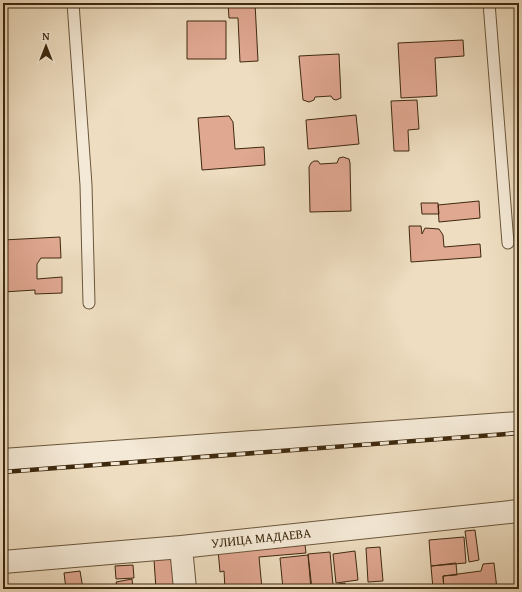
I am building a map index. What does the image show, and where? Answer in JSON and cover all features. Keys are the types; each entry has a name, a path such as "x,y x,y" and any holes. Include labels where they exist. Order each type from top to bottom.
{"street":[{"path":"3,460 519,423"},
{"name":"УЛИЦА МАДАЕВА","path":"3,562 181,547 519,511"},
{"path":"181,547 185,589"}],"lane":[{"path":"72,3 86,185 89,302"},
{"path":"489,3 508,243"}],"building":[{"path":"186,3 217,3 217,5 186,6"},
{"path":"255,3 258,61 240,62 238,18 229,18 228,4"},
{"path":"187,21 226,21 226,59 187,59"},
{"path":"3,27 5,27 6,73 3,73"},
{"path":"463,40 464,56 435,58 437,96 401,98 398,43"},
{"path":"339,54 341,98 336,100 331,96 315,97 314,100 309,102 303,100 299,56"},
{"path":"417,100 419,129 408,130 409,151 394,151 391,101"},
{"path":"356,115 359,144 308,149 306,120"},
{"path":"229,116 233,122 235,149 264,147 265,165 202,170 198,118"},
{"path":"343,157 349,159 350,163 351,211 310,212 309,167 311,163 318,161 320,164 337,163 339,158"},
{"path":"479,201 480,218 439,222 438,205"},
{"path":"421,203 438,203 439,214 422,214"},
{"path":"409,226 421,226 422,234 425,228 439,229 443,235 444,247 480,244 481,257 411,262"},
{"path":"60,237 61,258 41,258 37,264 37,279 62,277 62,293 35,294 35,290 3,292 3,240"},
{"path":"475,530 479,560 469,562 465,531"},
{"path":"464,537 466,563 431,566 429,540"},
{"path":"305,545 306,553 259,557 262,589 225,589 224,571 220,572 218,550 256,550"},
{"path":"380,547 383,581 368,582 366,548"},
{"path":"355,551 358,580 336,583 333,554"},
{"path":"330,552 333,585 345,583 346,589 312,589 308,554"},
{"path":"308,555 311,589 283,589 280,558"},
{"path":"171,559 174,589 156,589 154,560"},
{"path":"456,563 457,575 443,576 444,589 433,589 431,566"},
{"path":"494,563 497,589 444,589 443,576 481,571 483,564"},
{"path":"133,565 134,578 116,579 115,566"},
{"path":"80,571 83,589 66,589 64,573"},
{"path":"132,579 133,589 118,589 116,582"},
{"path":"400,587 400,589 386,589 386,588"}],"railway":[{"path":"3,472 519,433"}]}
